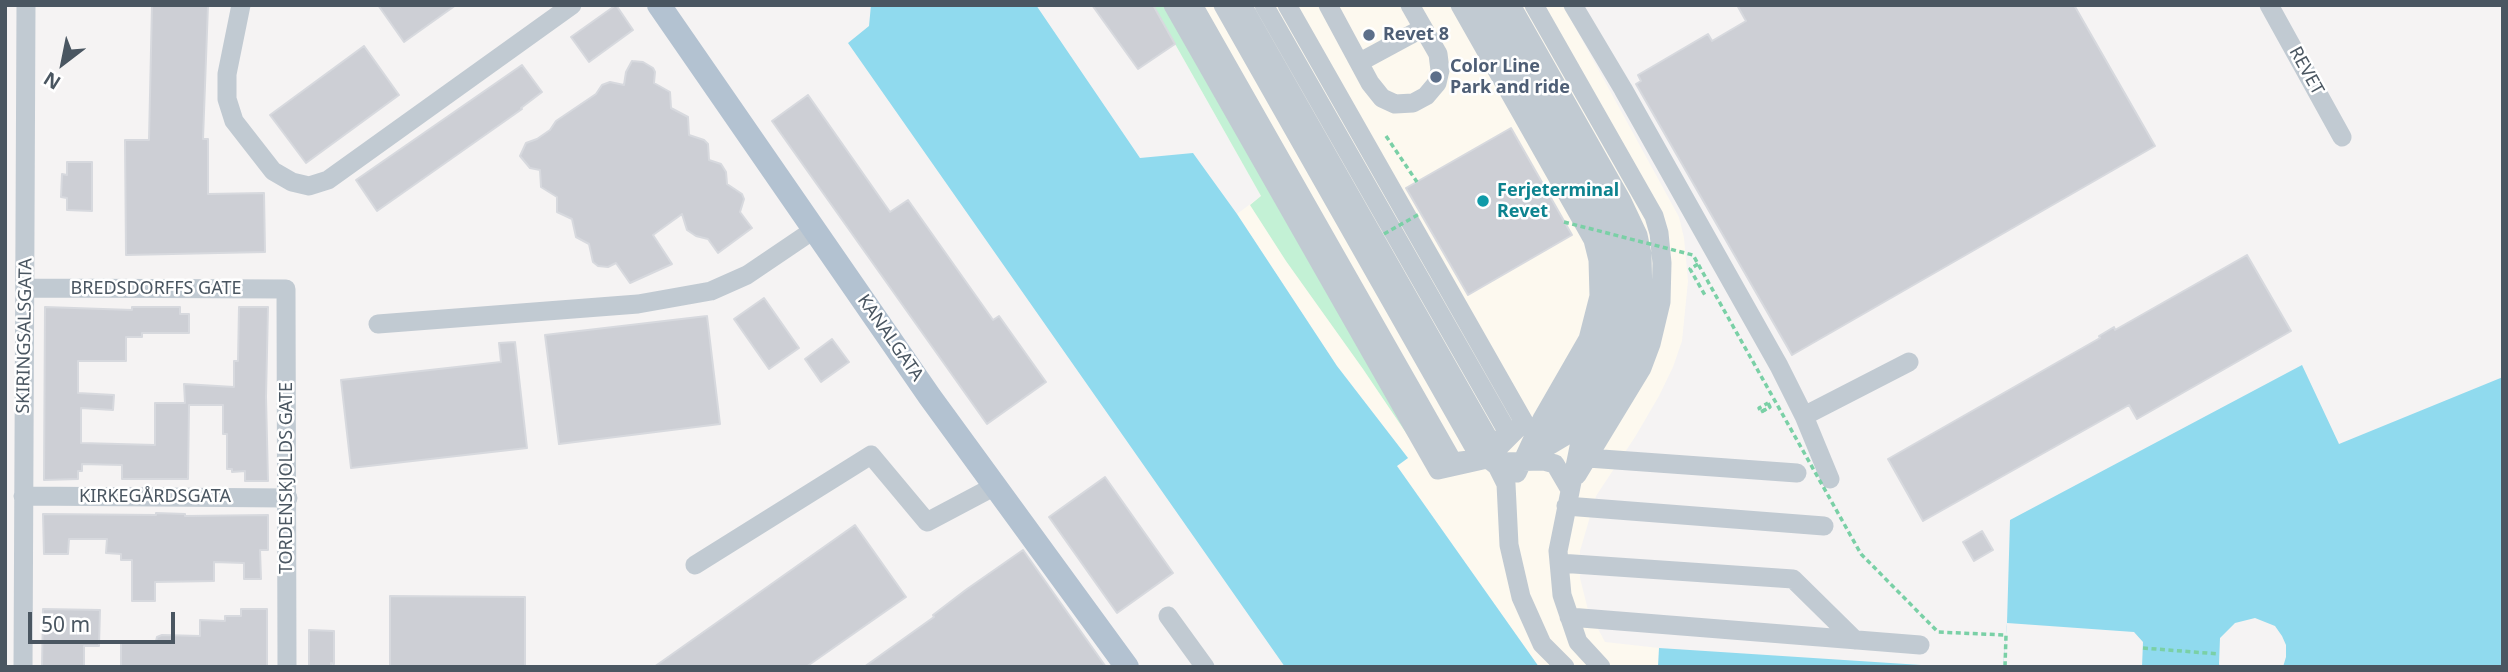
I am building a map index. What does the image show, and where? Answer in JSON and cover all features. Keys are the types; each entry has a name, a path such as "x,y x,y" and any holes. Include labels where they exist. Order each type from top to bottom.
{"main road":[{"name":"KANALGATA","path":"659,5 930,397 1127,667"}],"street":[{"name":"SKIRINGSALSGATA","path":"23,667 26,5"},
{"path":"241,5 227,74 227,99 234,121 273,171 292,182 309,186 328,180 572,5"},
{"path":"1173,5 1438,470 1487,458 1524,422 1287,5"},
{"path":"1183,5 1446,466 1487,458 1515,427 1275,5"},
{"path":"1193,5 1453,462 1487,458"},
{"path":"1203,5 1460,458 1487,458"},
{"path":"1213,5 1468,453 1500,462 1544,460 1555,464 1568,497"},
{"path":"1223,5 1475,449 1497,466 1506,484 1509,545 1521,597 1542,644 1565,667"},
{"path":"1232,5 1487,458"},
{"path":"1242,5 1380,228"},
{"path":"1253,5 1429,315 1490,441 1487,458"},
{"path":"1264,5 1380,228"},
{"path":"1328,5 1370,83 1382,98 1395,104 1413,103 1426,96 1437,83 1440,70 1438,54 1410,5"},
{"path":"1450,5 1576,226 1585,244 1589,261 1590,295 1584,324 1574,348 1535,415 1512,485 1508,522"},
{"path":"1460,5 1595,247 1599,296 1592,327 1582,352 1561,442 1568,497 1558,551 1562,595 1578,642 1601,667"},
{"path":"1468,5 1590,218 1604,252 1606,296 1600,330 1589,355 1561,442 1568,497"},
{"path":"1477,5 1610,243 1614,297 1606,332 1561,442"},
{"path":"1485,5 1603,211 1613,231 1620,257 1621,297 1614,334 1561,442"},
{"path":"1494,5 1620,228 1627,256 1628,298 1620,336 1609,365 1561,442"},
{"path":"1502,5 1616,204 1626,225 1634,255 1636,298 1628,338 1615,368 1561,442"},
{"path":"1511,5 1628,211 1642,254 1643,299 1635,341 1622,372 1561,442"},
{"path":"1519,5 1640,219 1649,253 1651,299 1642,343 1629,375 1561,442 1521,463"},
{"path":"1521,463 1561,442 1636,378 1651,344 1663,283 1659,233 1654,216 1534,5"},
{"path":"1573,5 1772,354 1804,416 1830,479"},
{"name":"REVET","path":"2269,5 2342,137"},
{"path":"1360,62 1423,28"},
{"path":"378,324 638,304 711,291 747,275 815,229"},
{"name":"BREDSDORFFS GATE","path":"26,288 286,289"},
{"name":"TORDENSKJOLDS GATE","path":"286,289 287,667"},
{"path":"1804,416 1909,362"},
{"path":"1561,442 1797,473"},
{"path":"695,565 871,455 926,522 995,486"},
{"name":"KIRKEGÅRDSGATA","path":"23,496 288,498"},
{"path":"1568,497 1824,526"},
{"path":"1559,563 1793,579 1855,640"},
{"path":"1168,617 1205,667"},
{"path":"1569,617 1920,645"}],"path":[{"path":"1380,228 1421,213"},
{"path":"1564,222 1693,255 1861,554 1938,632 2006,635 2005,667"},
{"path":"1698,264 1690,269 1706,297"},
{"path":"1761,412 1770,407 1768,403 1759,408 1761,412 1770,407 1776,403"},
{"path":"2143,648 2219,654"}],"shaded area":[{"path":"1153,5 1563,5 1679,217 1684,238 1688,281 1682,341 1659,396 1596,496 1580,551 1580,578 1588,610 1605,642 1659,648 1658,667 1539,667 1397,466 1408,458 1337,366 1237,214 1261,196"}],"green space":[{"path":"1153,5 1168,5 1417,449 1250,205 1261,196"}],"water":[{"path":"871,5 1036,5 1140,158 1193,153 1237,214 1337,366 1408,458 1397,466 1539,667 1285,667 848,43 869,26"},
{"path":"2302,365 2339,444 2503,377 2503,667 2003,667 2010,520"},
{"path":"1659,648 1952,667 1658,667"}],"pier":[{"path":"2255,618 2275,626 2282,636 2286,645 2283,667 2220,667 2220,638 2235,623"},
{"path":"2007,623 2134,632 2143,642 2142,667 2003,667"}],"building":[{"path":"152,5 208,5 203,139 208,139 208,194 264,193 265,252 126,255 125,140 149,140"},
{"path":"378,5 456,5 404,42"},
{"path":"616,5 633,30 589,62 571,37"},
{"path":"1092,5 1153,5 1175,44 1138,69"},
{"path":"1737,5 2074,5 2155,146 1792,355 1636,84 1641,81 1638,75 1708,34 1712,41 1746,21"},
{"path":"364,46 399,95 306,163 270,115"},
{"path":"632,61 643,62 653,68 654,83 670,92 671,108 688,117 689,135 708,144 709,160 721,164 726,172 727,184 742,194 744,199 740,212 752,228 718,253 708,239 687,230 682,214 653,235 672,264 630,283 616,263 608,267 598,266 593,262 589,244 576,237 572,219 557,212 557,197 541,187 540,170 530,168 520,156 526,143 550,130 556,121 596,94 602,85 610,82 624,85 626,72"},
{"path":"522,65 542,92 377,211 356,180"},
{"path":"808,95 890,212 908,200 993,320 999,316 1046,382 987,424 772,121"},
{"name":"Ferjeterminal Revet","path":"1511,128 1572,235 1468,295 1406,188"},
{"path":"67,162 92,162 92,211 67,210 67,198 61,197 62,174 67,175"},
{"path":"2247,255 2291,331 2137,419 2129,405 1923,521 1888,459 2100,338 2099,336 2114,327 2115,330"},
{"path":"764,298 799,348 769,369 734,319"},
{"path":"45,307 132,310 132,307 180,307 180,314 189,314 189,333 142,333 142,337 126,337 126,361 78,361 78,393 114,395 113,410 81,408 81,443 155,445 155,403 185,403 184,384 234,387 234,361 238,361 239,307 268,307 268,481 245,481 245,471 232,472 232,469 227,469 227,434 223,434 223,405 189,405 188,479 122,479 122,465 82,464 78,479 44,480"},
{"path":"707,316 720,424 559,444 545,335"},
{"path":"832,339 849,362 821,382 805,359"},
{"path":"515,342 527,448 351,468 341,380 501,362 499,343"},
{"path":"1105,477 1173,573 1117,613 1049,517"},
{"path":"156,513 185,516 268,515 268,550 260,550 261,579 244,579 244,563 214,562 214,581 155,582 155,601 132,601 132,560 121,560 121,554 106,553 107,539 69,539 68,554 44,554 43,514"},
{"path":"855,525 906,597 806,667 654,667"},
{"path":"1982,531 1993,550 1974,561 1963,542"},
{"path":"1023,550 1106,667 864,667 934,617 933,615 967,589"},
{"path":"390,596 525,597 525,667 390,667"},
{"path":"43,609 100,610 99,646 84,646 84,667 42,667"},
{"path":"241,609 267,609 267,667 121,667 121,641 156,641 157,637 162,635 200,636 200,620 225,621 225,616 241,616"},
{"path":"309,630 334,631 334,664 331,663 331,667 309,667"}],"place":[{"name":"Revet 8","path":"1369,35"},
{"name":"Color Line Park and ride","path":"1436,77"},
{"name":"Ferjeterminal Revet","path":"1483,201"}]}
